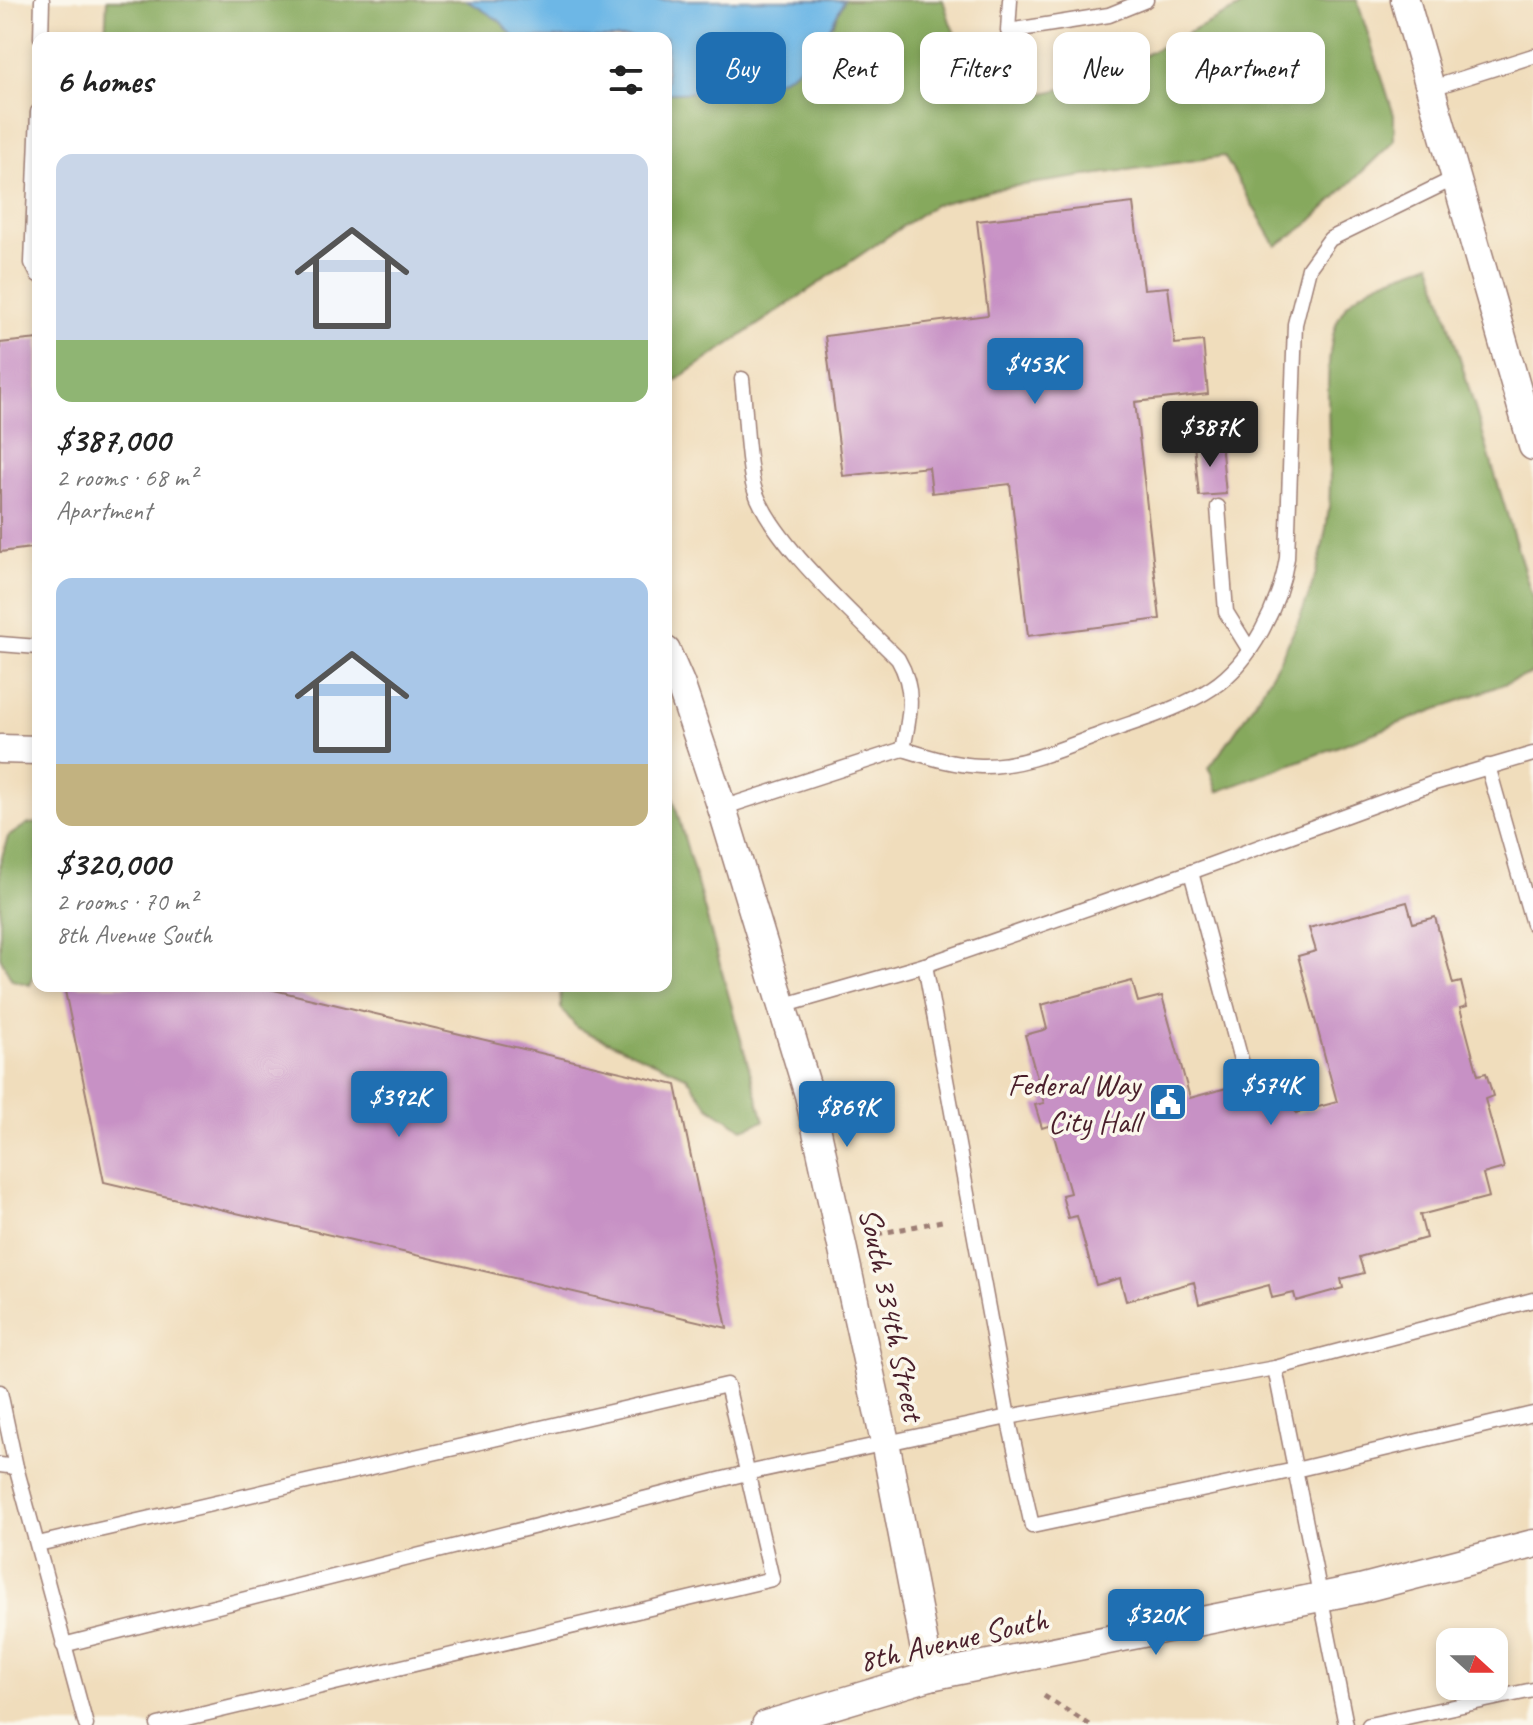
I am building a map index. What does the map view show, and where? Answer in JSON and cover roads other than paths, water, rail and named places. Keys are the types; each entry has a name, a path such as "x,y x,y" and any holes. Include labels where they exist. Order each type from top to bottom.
{"street":[{"path":"1405,0 1533,446"},
{"name":"South 334th Street","path":"672,665 722,808 809,1095 885,1442 930,1676"},
{"path":"0,749 32,750"},
{"name":"8th Avenue South","path":"766,1725 930,1676 1320,1597 1533,1544"}],"lane":[{"path":"41,32 42,0"},
{"path":"1010,0 1008,31 1109,15 1146,0"},
{"path":"1432,88 1533,56"},
{"path":"722,808 903,749 952,764 984,766 1048,755 1188,701 1213,688 1232,671 1249,649 1274,606 1285,569 1295,324 1309,268 1330,239 1455,178"},
{"path":"742,379 754,485 765,513 786,543 898,659 908,676 910,716 903,749"},
{"path":"1218,507 1226,612 1249,649"},
{"path":"0,644 32,647"},
{"path":"782,1006 925,965 1434,783 1533,754"},
{"path":"1488,766 1533,924"},
{"path":"1191,872 1245,1075"},
{"path":"925,965 1008,1417 1032,1526 1295,1470 1533,1414"},
{"path":"63,1645 747,1473 1008,1417 1275,1368 1533,1300"},
{"path":"1275,1368 1346,1725"},
{"path":"38,1544 727,1385 772,1579 158,1725"},
{"path":"0,1392 16,1467 86,1725"},
{"path":"0,1465 16,1467"},
{"path":"1369,1725 1533,1690"}],"water":[{"path":"467,0 844,0 827,32 802,32 802,64 786,76 786,32 696,32 696,92 672,93 672,32 510,32 500,21"}],"place":[{"name":"Federal Way City Hall","path":"1168,1102"}]}
